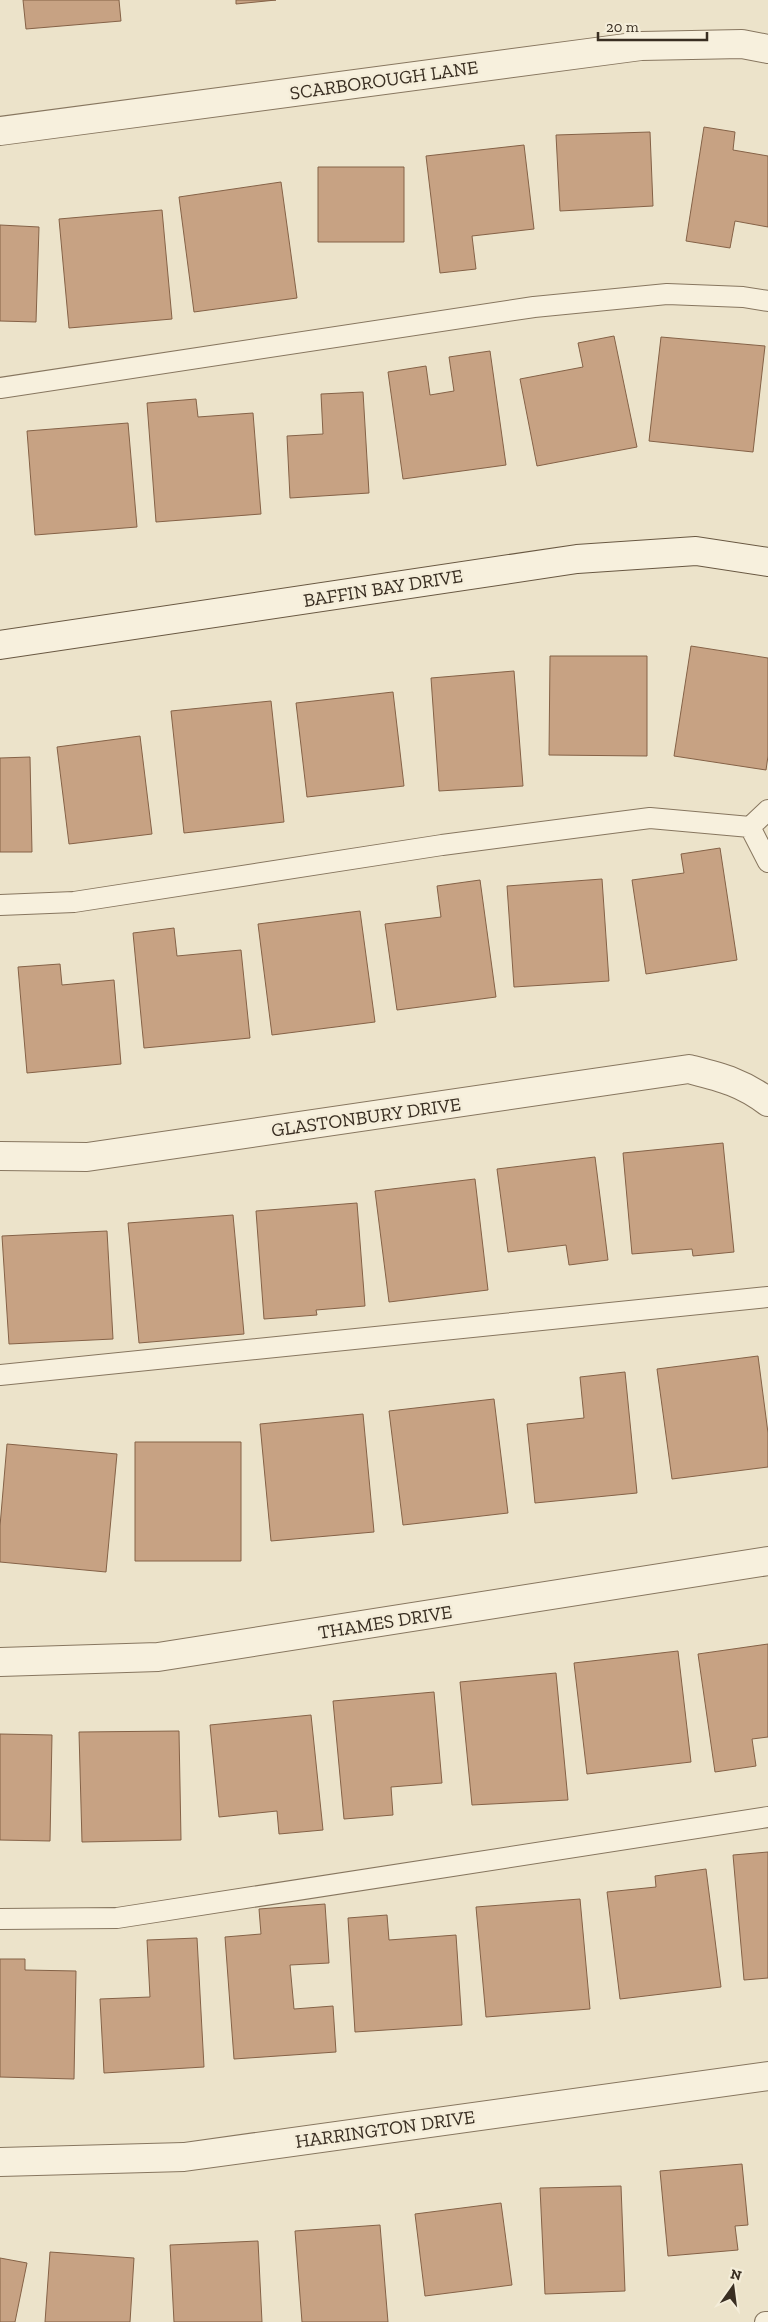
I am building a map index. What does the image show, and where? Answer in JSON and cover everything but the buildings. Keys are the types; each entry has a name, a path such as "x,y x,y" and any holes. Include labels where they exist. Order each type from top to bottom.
{"street":[{"name":"SCARBOROUGH LANE","path":"0,131 641,46 742,44 768,49"},
{"name":"BAFFIN BAY DRIVE","path":"0,645 577,559 696,551 768,562"},
{"name":"GLASTONBURY DRIVE","path":"0,1156 87,1157 689,1070 731,1080 751,1088 768,1102"},
{"name":"THAMES DRIVE","path":"0,1662 158,1657 768,1561"},
{"name":"HARRINGTON DRIVE","path":"0,2162 184,2157 768,2076"}],"lane":[{"path":"0,388 534,307 667,294 743,296 768,301"},
{"path":"0,905 74,902 432,846 650,818 750,827 768,810"},
{"path":"750,827 768,862"},
{"path":"0,1375 768,1297"},
{"path":"0,1919 117,1918 768,1817"}]}
